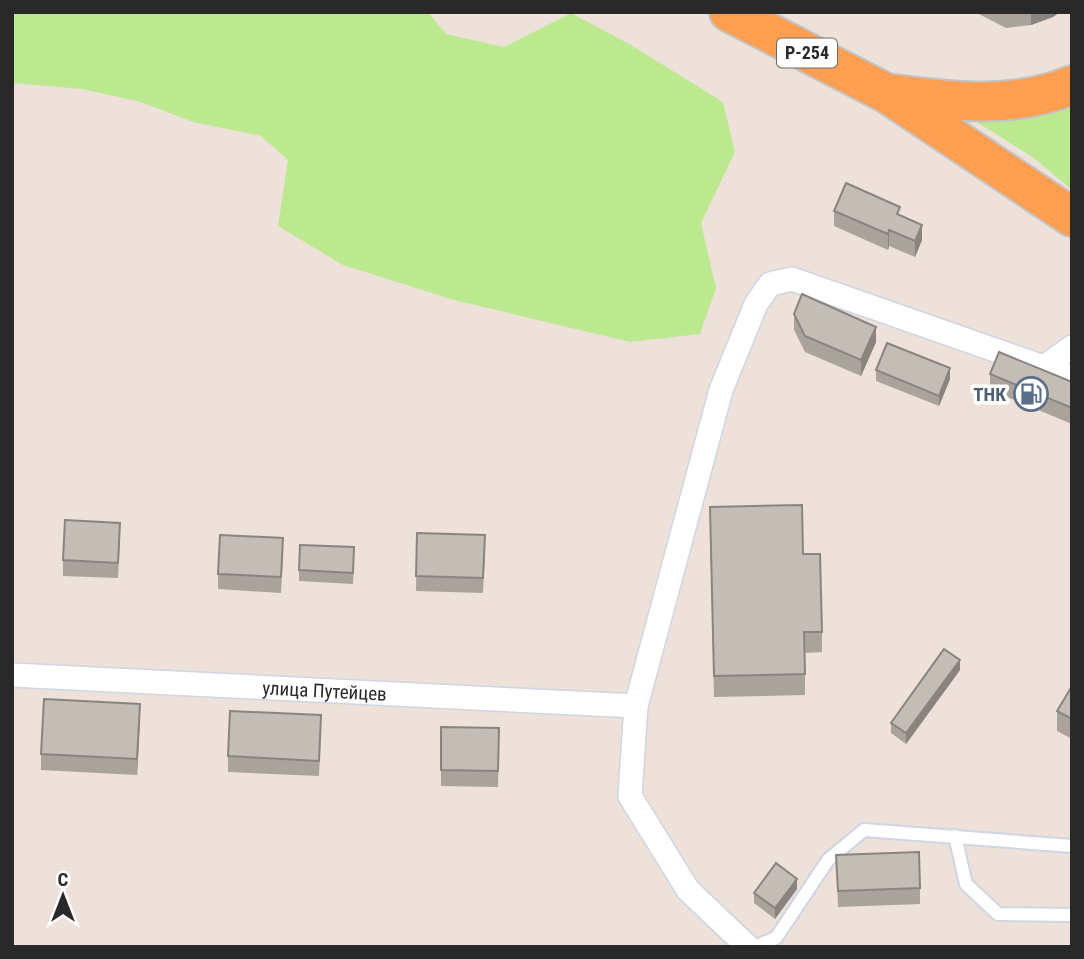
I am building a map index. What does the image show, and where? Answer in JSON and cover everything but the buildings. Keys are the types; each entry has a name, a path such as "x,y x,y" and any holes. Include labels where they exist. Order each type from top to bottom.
{"highway":[{"name":"Р-254","path":"729,12 886,93"},
{"path":"886,93 952,101 1008,102 1072,85"},
{"path":"886,93 1051,200 1072,217"}],"street":[{"path":"748,947 688,890 630,796 636,706 721,390 755,304 770,285 792,279 1072,377"},
{"path":"1044,367 1072,347"},
{"name":"улица Путейцев","path":"12,675 636,706"}],"lane":[{"path":"754,947 776,938 828,860 864,831 1072,846"},
{"path":"955,836 966,884 998,914 1072,915"}],"green space":[{"path":"12,12 428,12 446,34 504,47 571,13 631,45 723,102 735,152 701,223 716,288 700,334 630,342 454,300 343,265 278,226 288,160 261,136 193,122 141,102 82,89 12,83"},
{"path":"1072,100 1072,190 1034,158 961,112"}],"place":[{"name":"ТНК","path":"1031,394"}]}
